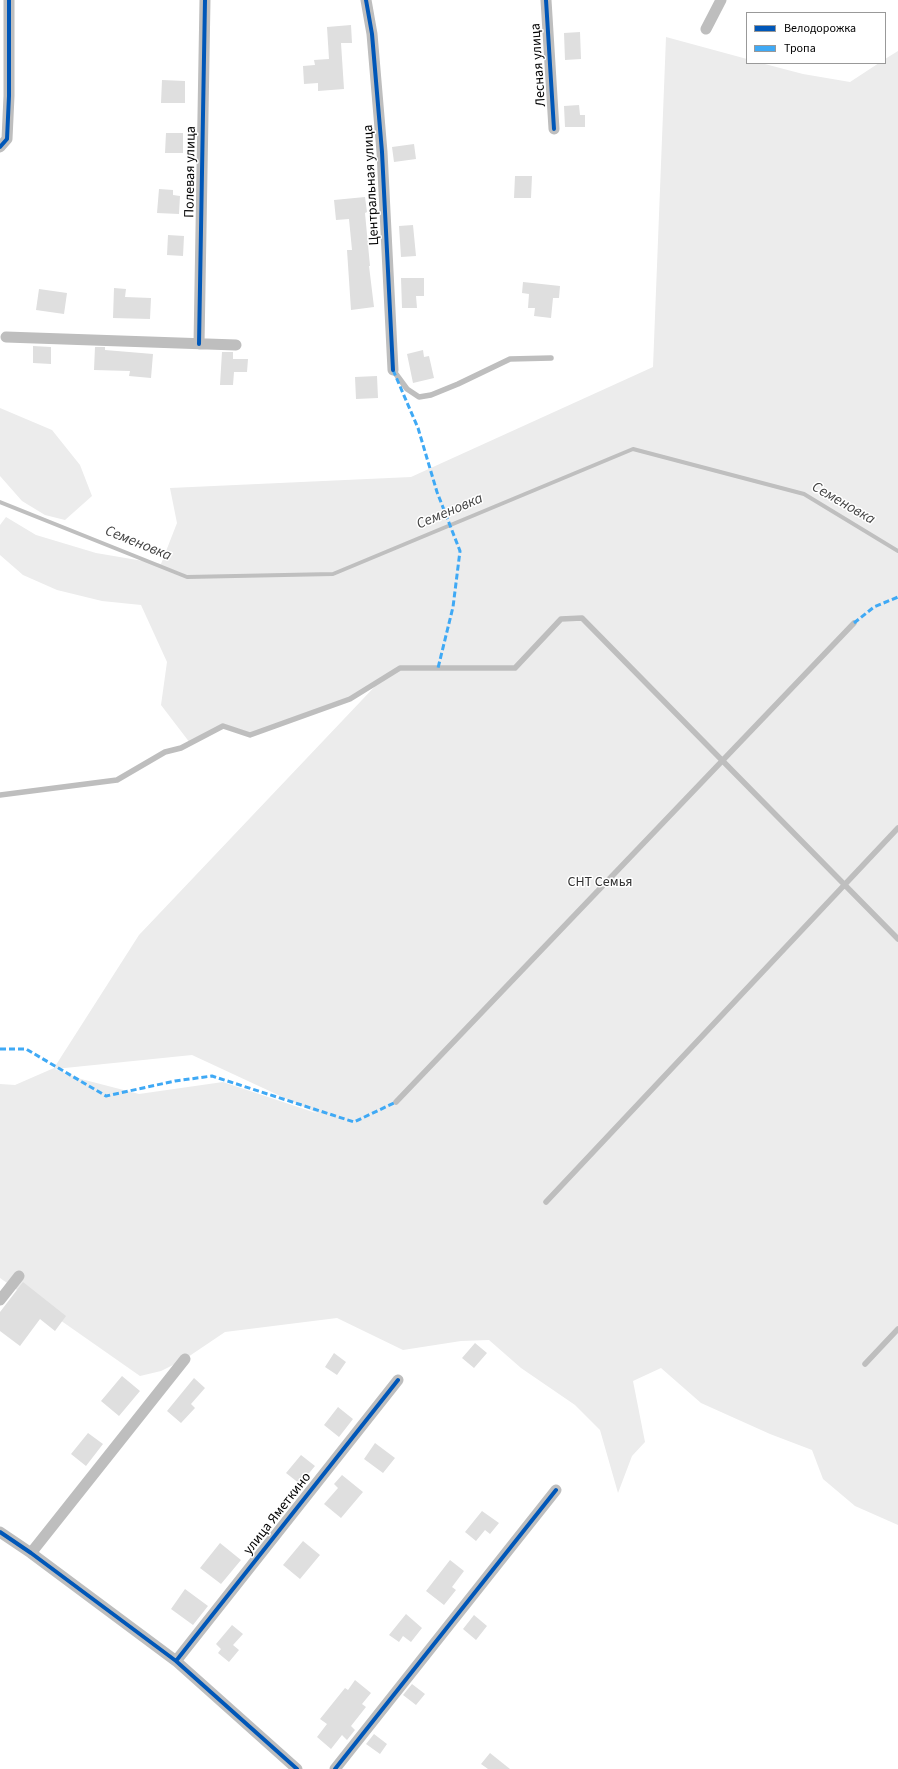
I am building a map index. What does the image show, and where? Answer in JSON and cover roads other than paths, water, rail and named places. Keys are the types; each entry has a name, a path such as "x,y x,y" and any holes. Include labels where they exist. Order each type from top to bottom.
{"street":[{"path":"0,147 7,139 9,96 9,0"},
{"name":"Полевая улица","path":"199,344 205,0"},
{"name":"Центральная улица","path":"366,0 372,34 382,152 393,370"},
{"name":"Лесная улица","path":"546,0 554,129"},
{"path":"706,29 721,0"},
{"path":"6,337 236,345"},
{"path":"0,1300 19,1276"},
{"path":"32,1553 185,1359"},
{"name":"улица Яметкино","path":"176,1661 398,1380"},
{"path":"335,1769 556,1490"},
{"path":"0,1532 32,1553 176,1661 297,1769"}],"lane":[{"path":"393,370 407,389 419,397 431,395 458,384 510,359 551,358"},
{"path":"0,795 117,780 165,752 181,748 223,726 250,735 350,699 400,668 515,668 561,619 582,618 898,939"},
{"path":"396,1102 723,762 854,623"},
{"path":"546,1202 898,828"},
{"path":"864,1364 898,1328"}],"waterway":[{"name":"Семеновка","path":"0,502 187,577 333,574 633,449 804,494 898,551"}],"park label":[{"name":"СНТ Семья","path":"600,883"}]}
